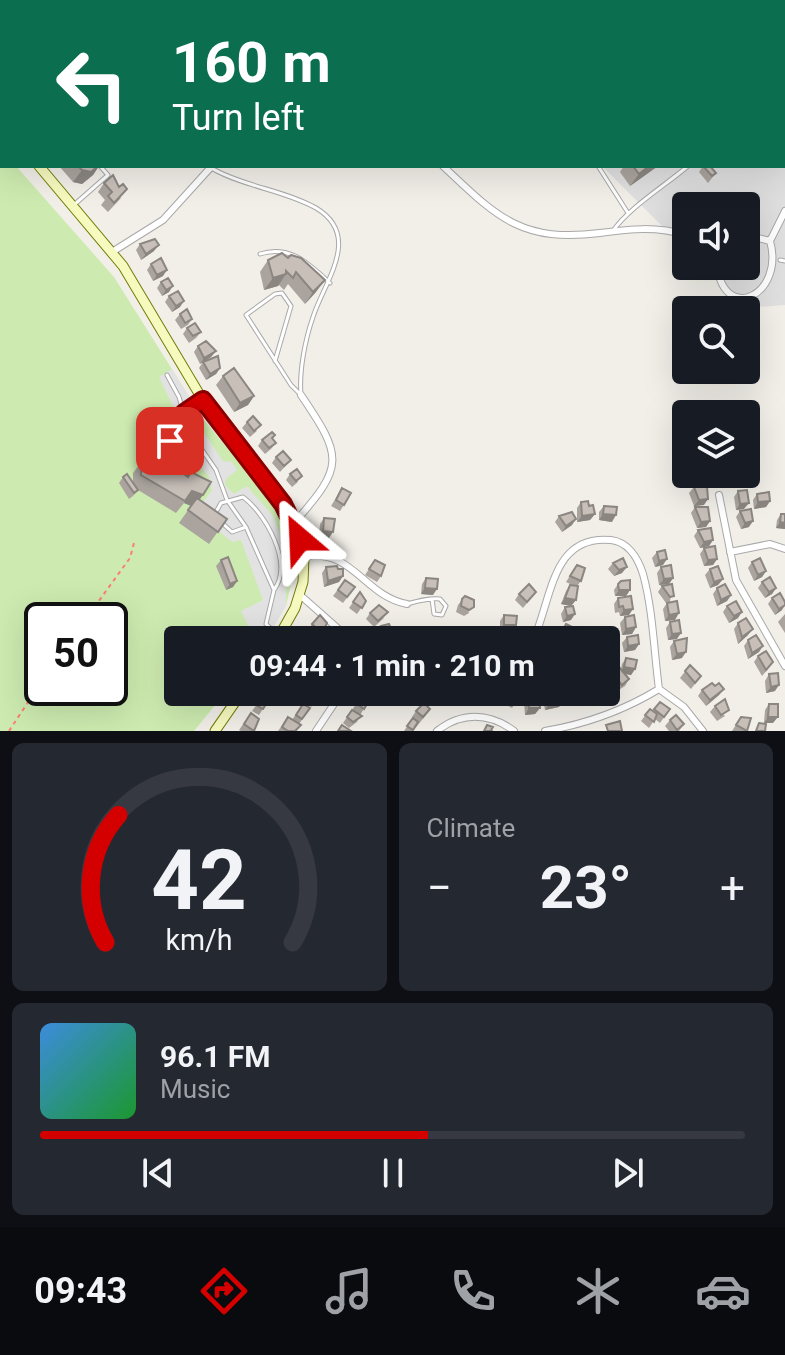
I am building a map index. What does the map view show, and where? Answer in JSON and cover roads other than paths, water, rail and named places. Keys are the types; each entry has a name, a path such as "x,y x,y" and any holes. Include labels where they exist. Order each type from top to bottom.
{"main road":[{"path":"41,168 136,285 203,400 294,523 304,557 300,595 284,626"},
{"path":"215,731 232,706"}],"street":[{"path":"112,252 163,220 210,168"},
{"path":"445,168 492,213 522,227 560,236 649,226 672,232"},
{"path":"770,241 785,211"},
{"path":"760,238 770,241 782,263"},
{"path":"721,280 722,285 741,298 759,297 774,287"},
{"path":"294,523 325,488 335,458 327,433 301,395"},
{"path":"719,495 736,580 785,666"},
{"path":"539,626 564,559 577,543 597,539 618,541 633,551 643,573 659,689 684,707 703,731"},
{"path":"730,552 770,544 785,549"},
{"path":"304,557 324,554 336,558 374,588 407,604"},
{"path":"300,595 335,626"},
{"path":"545,731 574,729 630,707 659,689"},
{"path":"316,731 333,706"},
{"path":"437,731 449,722 477,716 493,719 514,731"}],"lane":[{"path":"74,206 108,175 102,168"},
{"path":"214,168 305,203 326,215 333,225 339,251 330,283 313,315 300,380 301,395"},
{"path":"599,168 628,213"},
{"path":"613,231 628,213 686,168"},
{"path":"260,254 276,251 292,253 330,283"},
{"path":"275,361 291,306 282,293 275,294 246,314 275,361 301,395"},
{"path":"167,375 184,413 184,419 163,455 167,468"},
{"path":"184,413 203,400"},
{"path":"184,419 216,470 227,500 246,527 274,590"},
{"path":"246,527 232,532 218,519 215,510 227,500 246,498 269,529 279,561 278,584 267,626"},
{"path":"407,604 432,599 445,603 442,615 434,614 432,599"}]}
